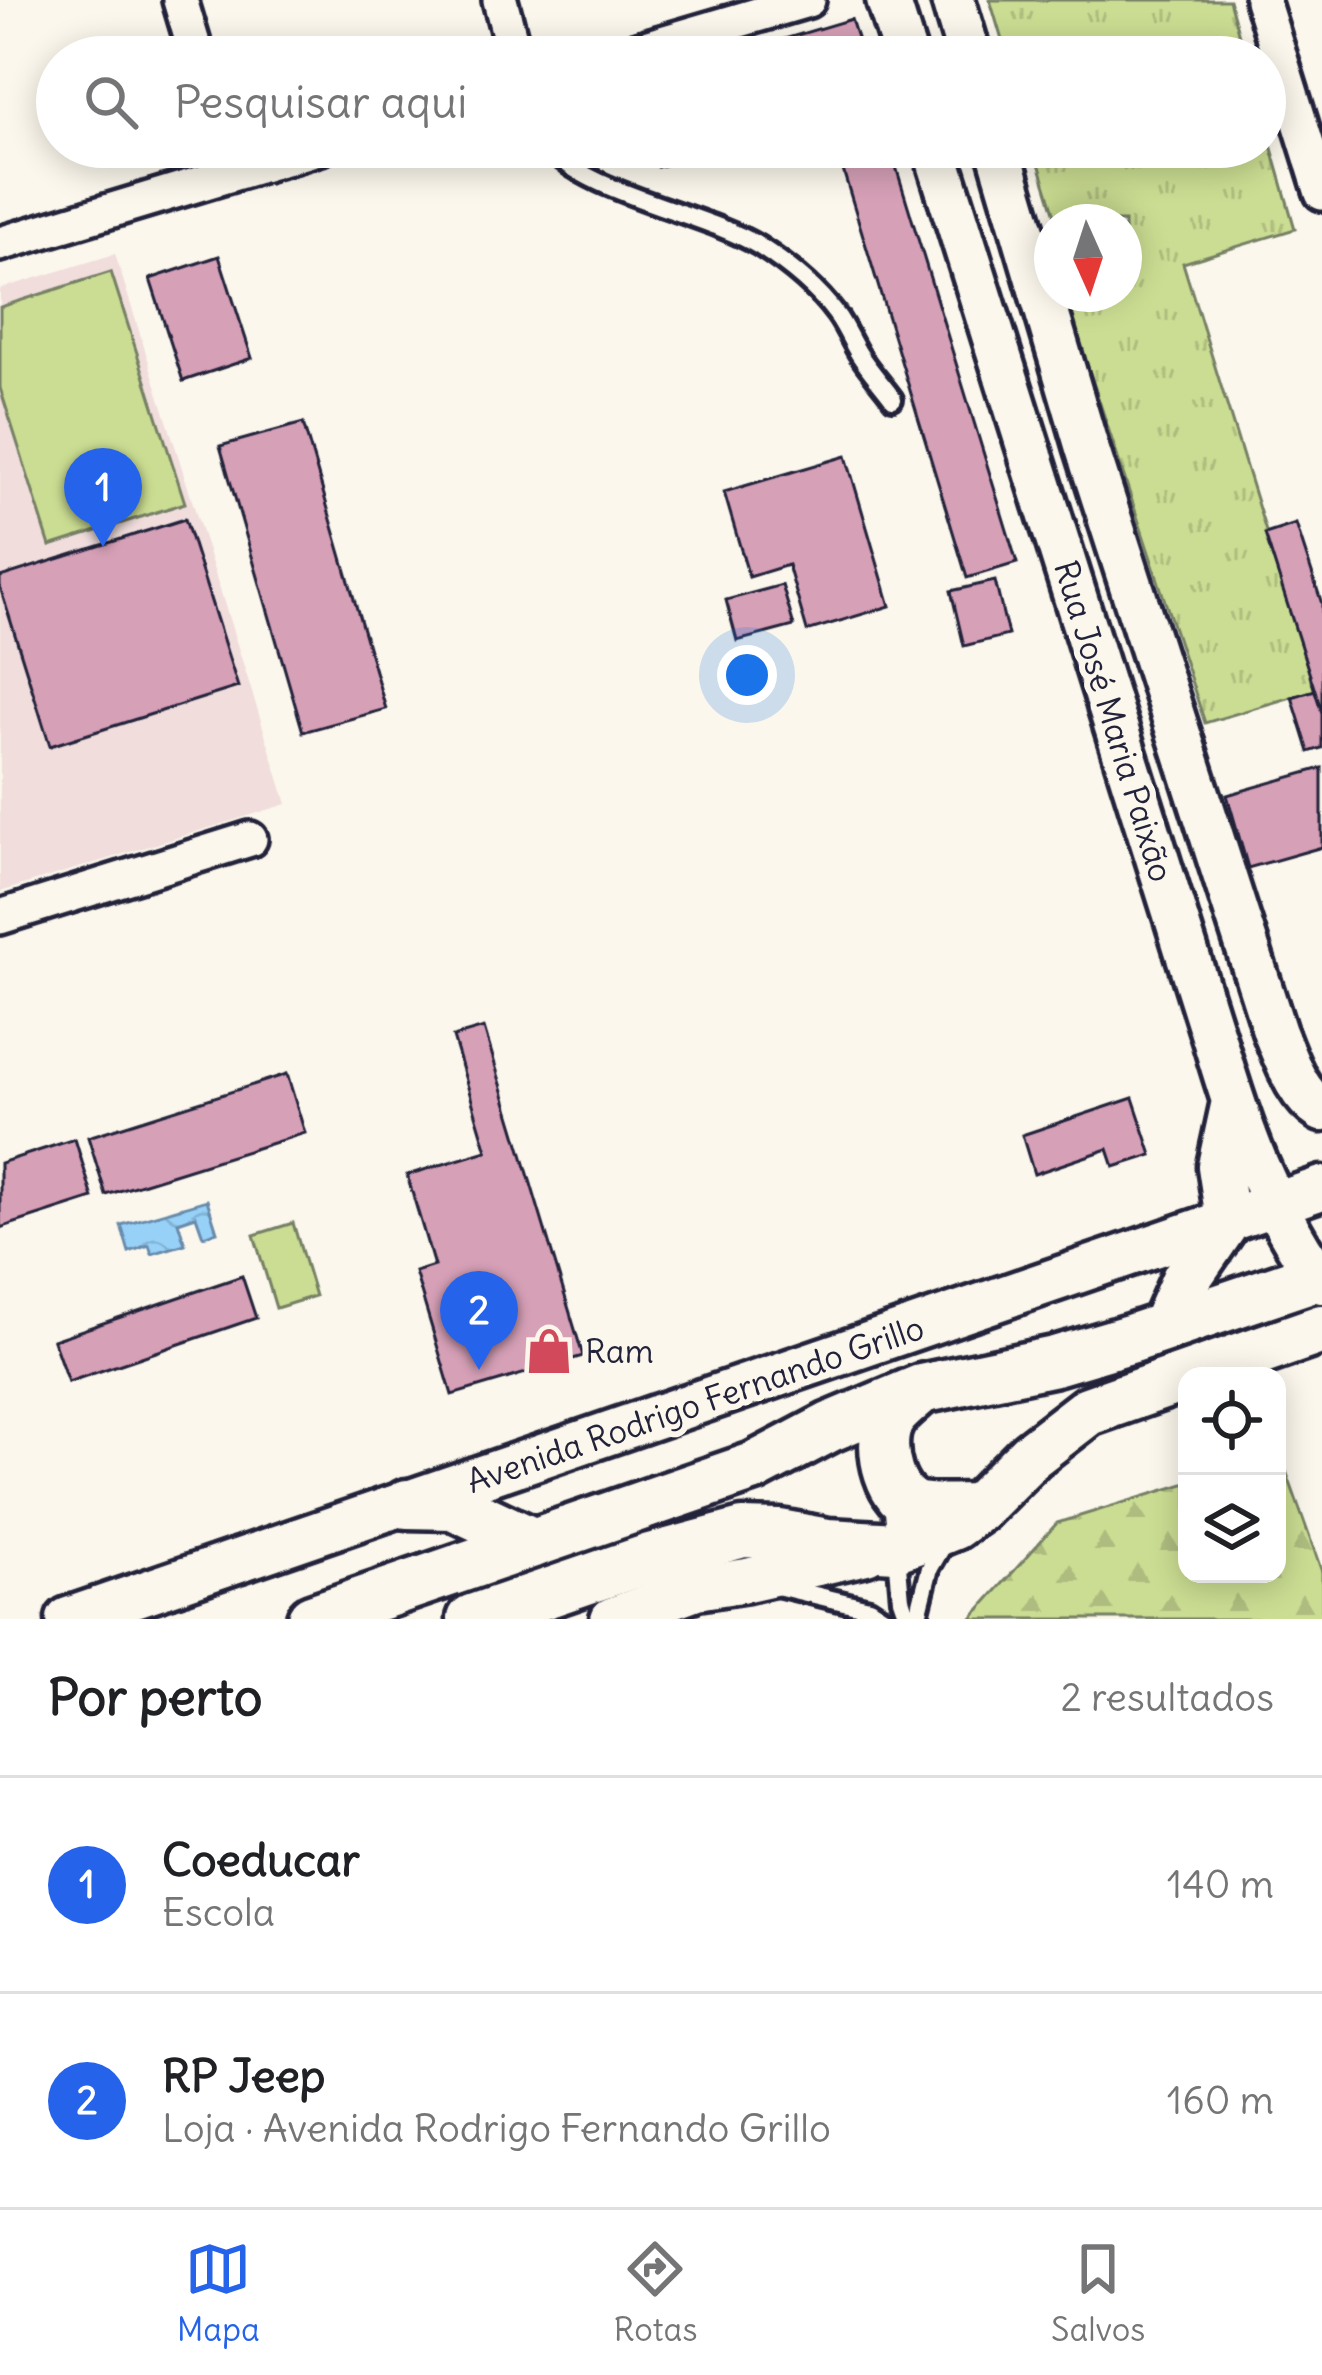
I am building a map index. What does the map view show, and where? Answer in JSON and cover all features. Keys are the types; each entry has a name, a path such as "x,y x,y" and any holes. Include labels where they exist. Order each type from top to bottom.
{"main road":[{"path":"1165,1327 1186,1279 1227,1220"},
{"path":"312,1619 754,1467 830,1426 921,1389 1055,1360 1320,1277"},
{"path":"472,1619 650,1558 743,1533 896,1547 966,1516 1031,1454 1088,1412 1322,1329"},
{"path":"921,1389 888,1422 884,1445 891,1480 916,1507 966,1516"},
{"path":"407,1504 453,1505 534,1543"}],"street":[{"path":"180,0 191,36"},
{"path":"500,0 509,36"},
{"path":"685,36 808,0"},
{"path":"888,0 899,36"},
{"path":"952,0 963,36"},
{"path":"1262,0 1273,36"},
{"path":"1286,77 1322,193"},
{"path":"0,244 208,168"},
{"name":"Rua José Maria Paixão","path":"941,168 1232,1105 1274,1205 1320,1277"},
{"name":"Rua José Maria Paixão","path":"1004,168 1087,448 1275,1033 1294,1077 1322,1110"},
{"path":"0,917 250,839"},
{"path":"1227,1220 1219,1166 1232,1105"},
{"name":"Avenida Rodrigo Fernando Grillo","path":"68,1619 1322,1188"},
{"path":"612,1619 696,1588 896,1547"}],"lane":[{"path":"573,168 688,214 774,257 807,282 837,315 893,399"},
{"path":"891,1480 901,1599 912,1619"},
{"path":"912,1619 930,1568 966,1516"},
{"path":"747,1580 869,1608 886,1619"}],"shaded area":[{"path":"115,254 287,804 0,892 0,289"}],"green space":[{"path":"990,0 1229,0 1239,36 1001,36"},
{"path":"1040,168 1278,168 1295,229 1183,263 1315,690 1205,723 1070,312 1142,312 1142,204 1051,204"},
{"path":"111,272 185,503 50,546 0,388 0,307"},
{"path":"293,1223 315,1296 276,1308 254,1235"},
{"path":"1286,1471 1322,1572 1322,1619 971,1619 1057,1523 1178,1486 1178,1583 1286,1583"}],"water":[{"path":"207,1200 217,1232 203,1236 196,1216 178,1222 185,1244 152,1254 149,1245 129,1252 121,1225"}],"building":[{"path":"851,19 856,36 794,36"},
{"path":"842,168 896,168 1017,563 967,578"},
{"path":"219,256 252,358 183,381 150,279"},
{"path":"303,423 386,709 303,732 220,446"},
{"path":"846,456 890,606 807,631 788,565 749,577 724,492"},
{"path":"185,519 238,687 50,746 0,577"},
{"path":"1296,524 1322,604 1322,713 1265,534"},
{"path":"995,581 1008,635 964,646 951,591"},
{"path":"782,585 794,626 737,641 726,600"},
{"path":"1315,690 1322,713 1322,748 1309,752 1292,697"},
{"path":"1322,768 1322,847 1248,868 1227,795"},
{"path":"484,1028 583,1356 452,1395 415,1272 434,1266 407,1175 487,1151 453,1037"},
{"path":"287,1074 305,1133 106,1195 88,1137"},
{"path":"1133,1098 1152,1155 1114,1167 1108,1149 1034,1174 1022,1135"},
{"path":"75,1139 93,1198 0,1228 0,1163"},
{"path":"242,1276 256,1318 68,1382 53,1340"}],"place":[{"name":"Coeducar","path":"103,547"},
{"name":"Ram","path":"549,1351"},
{"name":"RP Jeep","path":"479,1370"}]}
